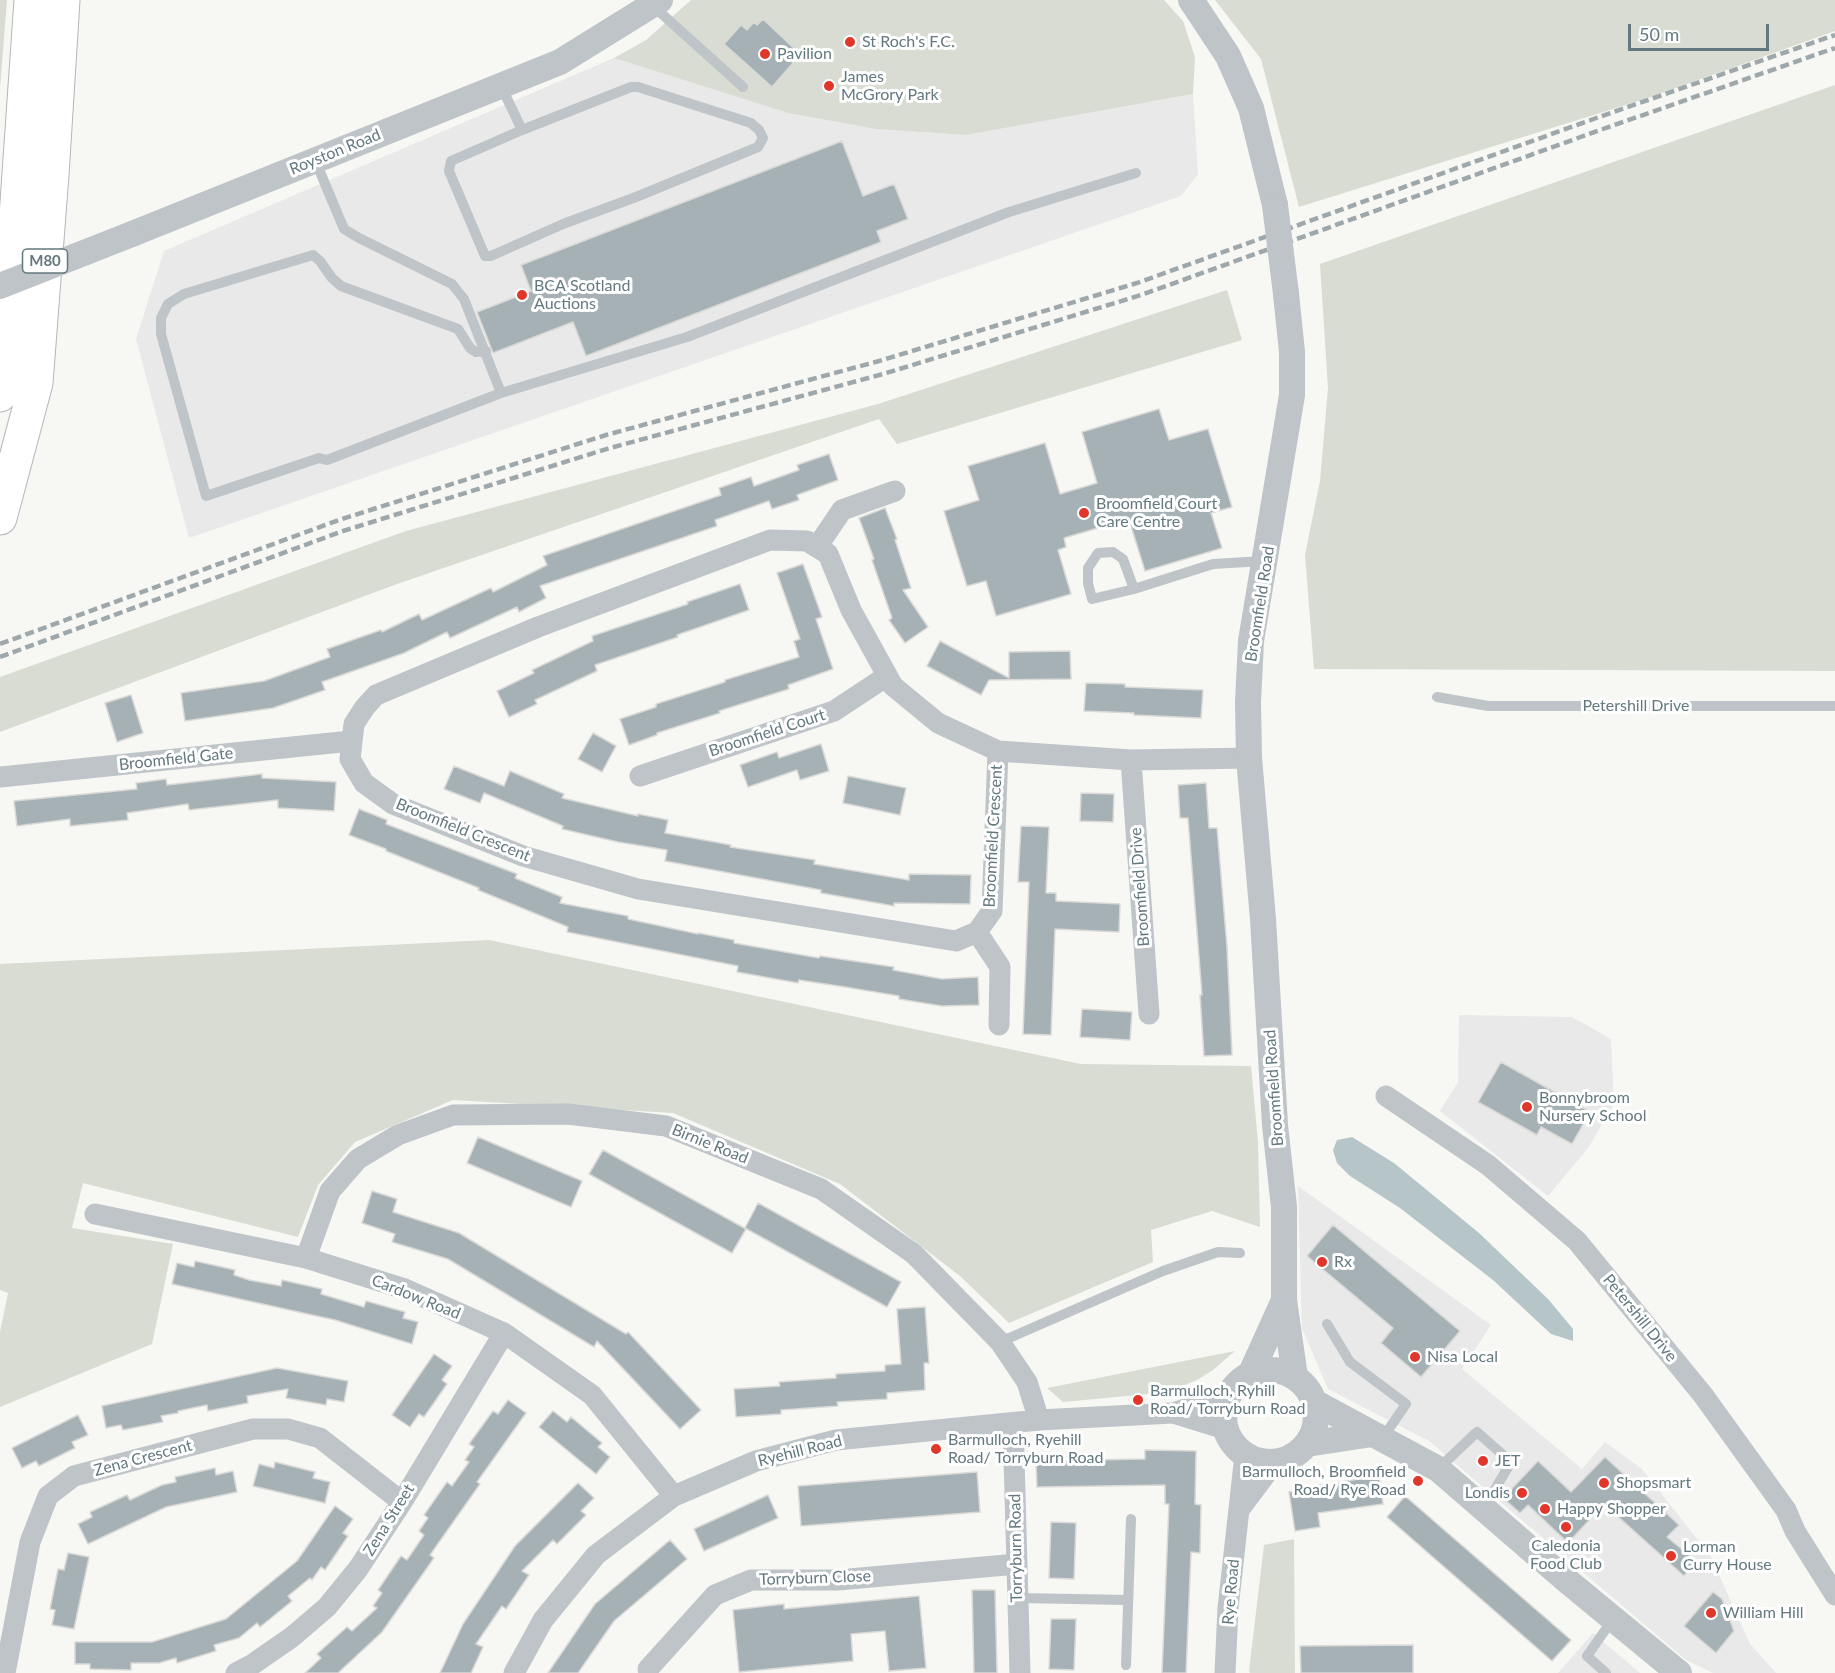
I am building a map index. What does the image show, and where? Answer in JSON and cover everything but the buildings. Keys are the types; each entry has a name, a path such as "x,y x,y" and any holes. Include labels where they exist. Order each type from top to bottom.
{"highway":[{"name":"M80","path":"0,395 5,376 31,0"},
{"name":"M80","path":"0,518 36,383 63,0"}],"street":[{"name":"Broomfield Road","path":"1191,0 1228,56 1251,108 1275,205 1292,352 1292,395 1251,641 1248,702 1249,758 1263,919 1275,1125 1284,1207 1284,1300 1295,1377"},
{"name":"Royston Road","path":"0,286 560,62 656,3"},
{"path":"351,741 354,724 376,695 538,627 770,540 807,541 817,547 842,510 895,490"},
{"name":"Broomfield Crescent","path":"817,547 828,554 851,610 892,686 938,723 998,751 1131,760 1249,758"},
{"name":"Broomfield Court","path":"640,776 834,711 887,676"},
{"name":"Broomfield Crescent","path":"351,741 350,759 364,783 393,804 523,856 638,889 956,941 977,932 992,911 998,751"},
{"name":"Broomfield Gate","path":"0,777 351,741"},
{"name":"Broomfield Drive","path":"1131,760 1149,1014"},
{"path":"977,932 1000,967 999,1025"},
{"name":"Petershill Drive","path":"1386,1096 1488,1166 1576,1241 1703,1395 1786,1510 1795,1531 1835,1595"},
{"name":"Birnie Road","path":"306,1258 330,1191 358,1159 398,1135 453,1115 568,1114 666,1126 821,1189 914,1254 1000,1342 1027,1382 1039,1420"},
{"name":"Cardow Road","path":"95,1214 306,1258 405,1289 504,1333 592,1395 674,1496"},
{"name":"Broomfield Road","path":"1251,1373 1284,1300"},
{"name":"Zena Street","path":"236,1673 292,1637 327,1607 358,1569 402,1502 504,1333"},
{"path":"1274,1369 1295,1377 1306,1386 1314,1402 1316,1419 1307,1444 1293,1456 1275,1462 1257,1461 1235,1447 1225,1429 1223,1414 1228,1395 1236,1384 1251,1373 1274,1369"},
{"name":"Ryehill Road","path":"514,1673 543,1620 596,1555 674,1496 756,1461 837,1440 1039,1420 1173,1413 1228,1395"},
{"path":"1314,1402 1438,1469 1680,1673"},
{"name":"Ryehill Road","path":"1173,1413 1225,1429"},
{"name":"Torryburn Road","path":"1013,1423 1020,1673"},
{"name":"Zena Crescent","path":"5,1673 30,1542 48,1496 74,1476 253,1429 288,1429 320,1438 402,1502"},
{"path":"1307,1444 1377,1436"},
{"name":"Rye Road","path":"1225,1673 1228,1608 1245,1455"},
{"path":"1238,1511 1275,1462"},
{"name":"Torryburn Close","path":"648,1669 715,1595 751,1580 838,1580 1017,1564"}],"lane":[{"path":"656,3 743,87"},
{"path":"501,86 522,130"},
{"path":"631,87 638,87 751,123 759,130 763,138 758,147 563,224 491,256 485,256 449,171 451,161 522,130 631,87"},
{"path":"315,160 344,229 452,284 464,299 501,393"},
{"path":"486,351 476,352 470,348 458,329 341,286 313,255 184,294 168,304 161,318 161,334 206,496 319,458 327,460 501,393 687,337 1009,212 1136,173"},
{"path":"1134,589 1123,558 1113,552 1098,553 1088,568 1088,583 1092,599 1134,589 1213,564 1265,561"},
{"name":"Petershill Drive","path":"1437,697 1488,706 1835,706"},
{"path":"1000,1342 1163,1271 1218,1252 1240,1252"},
{"path":"1327,1324 1350,1362 1406,1404 1377,1436"},
{"path":"1438,1469 1477,1432 1511,1462 1483,1509"},
{"path":"1126,1665 1131,1519"},
{"path":"1018,1598 1128,1600"},
{"path":"1606,1673 1587,1656 1614,1619"}],"shaded area":[{"path":"0,0 7,0 0,89"},
{"name":"James McGrory Park","path":"691,0 1164,0 1183,21 1195,57 1193,94 966,135 876,129 788,113 614,58 646,40"},
{"path":"1215,0 1835,0 1835,31 1648,98 1299,207 1261,59"},
{"name":"BCA Scotland Auctions","path":"614,58 788,113 876,129 966,135 1193,94 1198,174 1181,196 189,538 136,339 164,251"},
{"path":"1835,85 1835,671 1314,669 1305,555 1320,481 1328,388 1320,264"},
{"path":"1227,290 1242,340 897,444 879,419 397,584 0,732 0,677 406,531 878,404"},
{"path":"489,940 1081,1064 1251,1066 1258,1142 1260,1227 1212,1211 1151,1230 1153,1262 1009,1323 960,1276 840,1184 673,1113 453,1100 355,1142 318,1185 298,1237 83,1183 72,1228 173,1244 152,1344 0,1407 0,1332 8,1293 0,1290 0,964"},
{"name":"Bonnybroom Nursery School","path":"1459,1015 1572,1017 1611,1039 1614,1104 1588,1148 1548,1196 1440,1111 1458,1082"},
{"path":"1352,1137 1394,1163 1479,1233 1548,1299 1573,1329 1573,1341 1551,1334 1493,1280 1400,1208 1350,1176 1337,1163 1333,1150 1337,1140"},
{"path":"1298,1186 1491,1325 1462,1369 1582,1469 1605,1442 1642,1469 1711,1557 1750,1644 1776,1673 1713,1673 1686,1660 1429,1441 1328,1389 1302,1328"},
{"path":"1235,1351 1197,1380 1169,1392 1063,1402 1047,1388"},
{"path":"1294,1539 1295,1673 1250,1673 1264,1545"},
{"path":"1593,1633 1640,1673 1558,1673"}],"railway":[{"path":"0,644 339,520 606,435 879,361 1137,283 1835,35"},
{"path":"0,657 343,531 610,448 883,374 1141,295 1835,48"}],"place":[{"name":"St Roch's F.C.","path":"850,42"},
{"name":"Pavilion","path":"765,54"},
{"name":"James McGrory Park","path":"829,86"},
{"name":"BCA Scotland Auctions","path":"522,295"},
{"name":"Broomfield Court Care Centre","path":"1084,513"},
{"name":"Bonnybroom Nursery School","path":"1527,1107"},
{"name":"Rx","path":"1322,1262"},
{"name":"Nisa Local","path":"1415,1357"},
{"name":"Barmulloch, Ryhill Road/ Torryburn Road","path":"1138,1400"},
{"name":"Barmulloch, Ryehill Road/ Torryburn Road","path":"936,1449"},
{"name":"JET","path":"1483,1461"},
{"name":"Barmulloch, Broomfield Road/ Rye Road","path":"1418,1481"},
{"name":"Shopsmart","path":"1604,1483"},
{"name":"Londis","path":"1522,1493"},
{"name":"Happy Shopper","path":"1545,1509"},
{"name":"Caledonia Food Club","path":"1566,1527"},
{"name":"Lorman Curry House","path":"1671,1556"},
{"name":"William Hill","path":"1711,1613"}]}
